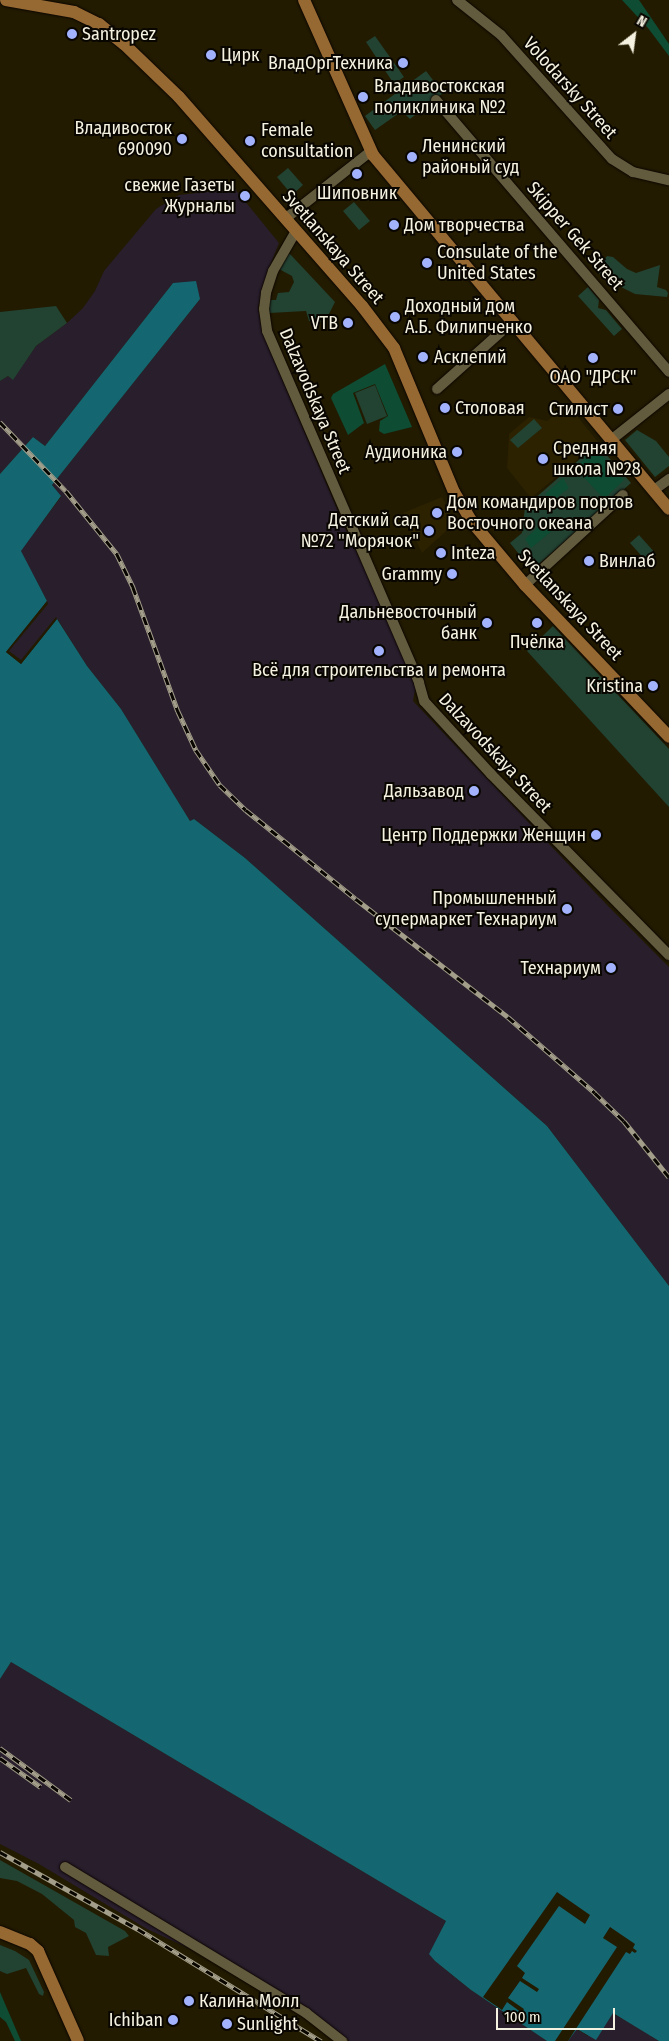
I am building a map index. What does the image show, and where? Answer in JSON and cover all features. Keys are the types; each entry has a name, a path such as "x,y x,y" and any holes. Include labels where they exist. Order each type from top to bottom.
{"main road":[{"name":"Svetlanskaya Street","path":"6,0 74,12 106,28 167,84 362,306 394,348 454,492 472,522 525,585 669,737"},
{"path":"304,0 371,151 669,509"},
{"path":"0,1932 30,1944 38,1951 78,2041"}],"street":[{"name":"Volodarsky Street","path":"456,0 501,35 612,160 632,172 669,180"},
{"name":"Skipper Gek Street","path":"436,100 669,372"},
{"path":"285,219 371,151"},
{"name":"Dalzavodskaya Street","path":"296,231 285,247 269,285 264,309 266,331 421,688 424,701 490,774 669,955"},
{"path":"437,390 512,321"},
{"path":"611,440 669,394"},
{"path":"654,490 669,479"},
{"path":"525,585 623,495"},
{"path":"65,1867 300,2010 342,2041"}],"shaded area":[{"path":"235,189 279,243 267,273 258,307 262,332 345,528 417,679 413,701 609,907 669,967 669,1286 547,1126 245,858 194,819 190,821 121,709 87,666 58,620 21,664 6,652 0,613 47,601 20,551 61,497 52,485 200,299 173,283 45,446 33,437 0,474 0,381 8,376 13,379 36,346 67,323 83,308 95,291 104,271 156,209 179,195"},
{"name":"Средняя школа №28","path":"568,405 598,442 531,498 507,468 509,434 529,417 547,421"},
{"name":"Детский сад №72 \"Морячок\"","path":"442,497 455,523 422,553 403,513"},
{"path":"11,1662 446,1921 430,1954 435,1961 471,1990 547,2041 349,2041 327,2024 264,1983 147,1929 39,1864 0,1844 0,1679"},
{"path":"612,2013 659,2041 568,2041 576,2029 588,2036"}],"green space":[{"path":"622,0 639,0 669,44 669,56 648,28"},
{"path":"375,36 404,77 394,84 366,42"},
{"path":"426,71 443,93 410,119 402,111 375,130 365,116"},
{"path":"288,168 303,185 292,195 277,177"},
{"path":"354,202 370,221 359,230 343,211"},
{"path":"290,254 335,302 328,316 322,322 309,321 306,311 269,313 269,300 276,300 278,293 289,292 294,282 292,276 279,269 285,256"},
{"path":"607,256 613,257 627,269 636,273 660,265 657,287 666,290 668,293 667,297 635,294 605,279 596,270"},
{"path":"588,287 599,300 598,308 606,310 622,329 614,336 578,296"},
{"path":"56,306 67,323 36,346 13,380 8,376 0,381 0,312"},
{"path":"385,364 412,427 384,434 379,431 380,421 388,416 375,384 353,393 364,423 348,435 331,398 333,394"},
{"path":"375,385 387,416 367,424 355,393"},
{"path":"534,419 542,428 518,448 510,440"},
{"path":"637,430 656,441 669,457 669,466 655,477 625,440"},
{"path":"597,444 631,483 532,570 510,543 522,533 525,507"},
{"path":"593,452 600,453 624,480 604,499 578,471 579,464"},
{"path":"563,478 569,488 548,504 546,493"},
{"path":"545,521 553,530 531,548 525,539"},
{"path":"639,535 656,554 647,562 630,543"},
{"path":"553,626 669,749 669,807 527,651"},
{"path":"0,1860 125,1931 129,1936 108,1947 109,1956 96,1955 86,1933 75,1927 74,1920 42,1894 17,1881 0,1878"},
{"path":"0,1945 15,1951 29,1960 44,1992 43,1996 39,1994 26,1968 7,1974 0,1971"},
{"path":"0,1992 21,2041 15,2041 6,2022 0,2017"}],"water":[{"path":"196,281 200,299 52,485 61,496 21,551 47,601 6,652 21,664 57,619 87,666 121,709 190,821 194,819 245,858 547,1126 669,1286 669,2041 659,2041 613,2013 596,2040 577,2029 568,2041 547,2041 471,1990 429,1954 446,1921 11,1662 0,1679 0,474 33,437 45,446 173,283"}],"pier":[{"path":"47,601 48,604 9,651 21,660 56,617 57,619 21,664 6,652"},
{"path":"557,1892 590,1915 585,1924 559,1906 517,1966 525,1973 522,1978 539,1989 537,1992 520,1981 508,1998 524,2009 522,2013 507,2002 502,2010 483,1997"},
{"path":"610,1927 635,1944 633,1948 637,1951 635,1953 632,1951 630,1954 626,1952 568,2041 555,2041 617,1947 603,1938"}],"railway":[{"path":"0,422 66,491 117,554 133,587 178,711 196,750 220,785 246,810 356,899 508,1017 624,1121 669,1177"},
{"path":"0,1748 71,1800"},
{"path":"0,1758 41,1787"},
{"path":"0,1852 138,1929 321,2041"}],"place":[{"name":"Santropez","path":"72,34"},
{"name":"Цирк","path":"211,55"},
{"name":"ВладОргТехника","path":"403,63"},
{"name":"Владивостокская поликлиника №2","path":"363,97"},
{"name":"Владивосток 690090","path":"182,139"},
{"name":"Female consultation","path":"250,141"},
{"name":"Ленинский районый суд","path":"412,157"},
{"name":"Шиповник","path":"357,174"},
{"name":"свежие Газеты Журналы","path":"245,196"},
{"name":"Дом творчества","path":"394,225"},
{"name":"Consulate of the United States","path":"427,263"},
{"name":"Доходный дом А.Б. Филипченко","path":"395,317"},
{"name":"VTB","path":"348,323"},
{"name":"Асклепий","path":"423,357"},
{"name":"ОАО \"ДРСК\"","path":"593,358"},
{"name":"Столовая","path":"445,408"},
{"name":"Стилист","path":"618,409"},
{"name":"Аудионика","path":"457,452"},
{"name":"Средняя школа №28","path":"543,459"},
{"name":"Дом командиров портов Восточного океана","path":"437,513"},
{"name":"Детский сад №72 \"Морячок\"","path":"429,531"},
{"name":"Inteza","path":"441,553"},
{"name":"Винлаб","path":"589,561"},
{"name":"Grammy","path":"452,574"},
{"name":"Дальневосточный банк","path":"487,623"},
{"name":"Пчёлка","path":"537,623"},
{"name":"Всё для строительства и ремонта","path":"379,651"},
{"name":"Kristina","path":"653,686"},
{"name":"Дальзавод","path":"474,791"},
{"name":"Центр Поддержки Женщин","path":"596,835"},
{"name":"Промышленный супермаркет Технариум","path":"567,909"},
{"name":"Технариум","path":"611,968"},
{"name":"Калина Молл","path":"189,2001"},
{"name":"Ichiban","path":"173,2020"},
{"name":"Sunlight","path":"227,2024"}]}
